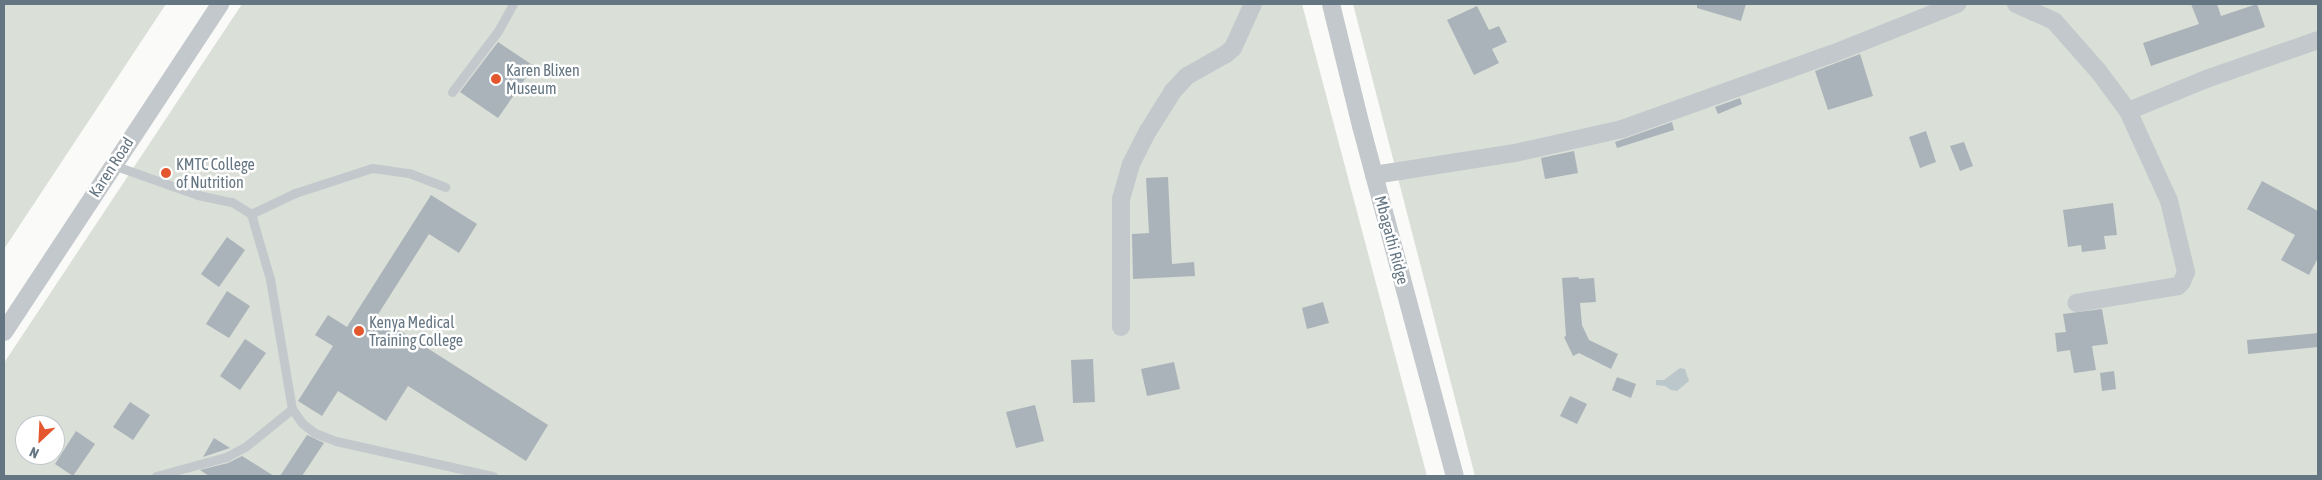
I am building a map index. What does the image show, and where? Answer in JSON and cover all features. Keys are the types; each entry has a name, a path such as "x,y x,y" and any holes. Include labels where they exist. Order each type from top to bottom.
{"street":[{"name":"Karen Road","path":"4,332 220,4"},
{"path":"1121,327 1121,198 1131,164 1148,131 1173,91 1187,76 1226,54 1232,48 1253,4"},
{"name":"Mbagathi Ridge","path":"1330,4 1454,476"},
{"path":"1374,175 1515,153 1622,129 1832,54 1957,4"},
{"path":"2016,4 2054,21 2099,72 2128,111 2169,201 2186,272 2184,279 2178,286 2076,303"},
{"path":"2128,111 2209,78 2318,40"}],"lane":[{"path":"452,92 498,31 513,4"},
{"path":"113,164 198,195 232,202 251,214 270,279 292,409 302,423 315,433 336,441 493,476"},
{"path":"251,214 295,193 372,168 409,173 445,187"},
{"path":"156,476 226,457 245,447 292,409"}],"shaded area":[{"path":"4,4 166,4 4,249"},
{"path":"242,4 1302,4 1427,476 4,476 4,363"},
{"path":"1353,4 2318,4 2318,476 1475,476"},
{"path":"1680,368 1685,369 1689,381 1677,391 1665,386 1656,385 1656,380 1664,380"}],"building":[{"path":"1697,4 1746,4 1741,21 1697,8"},
{"path":"2191,4 2217,4 2221,16 2257,4 2265,27 2151,66 2143,43 2199,24"},
{"path":"1477,6 1489,30 1499,26 1507,42 1492,49 1499,63 1474,75 1447,20"},
{"name":"Karen Blixen Museum","path":"498,42 534,66 498,118 460,92"},
{"path":"1860,54 1873,96 1828,110 1815,71"},
{"path":"1740,98 1742,104 1718,114 1715,107"},
{"path":"1672,122 1674,130 1617,148 1615,142"},
{"path":"1926,131 1936,162 1920,168 1909,137"},
{"path":"1964,142 1973,166 1960,171 1950,146"},
{"path":"1574,151 1578,173 1545,179 1541,158"},
{"path":"1168,177 1172,264 1194,262 1195,276 1133,279 1132,234 1149,233 1146,178"},
{"path":"2262,181 2318,211 2318,258 2309,275 2281,260 2295,235 2247,209"},
{"name":"Kenya Medical Training College","path":"431,195 477,224 459,253 429,234 377,316 548,425 526,461 408,386 386,421 338,391 322,416 298,401 333,346 315,335 328,315 347,327"},
{"path":"2113,203 2117,235 2104,236 2106,249 2082,252 2081,245 2068,247 2063,210"},
{"path":"227,237 245,250 219,287 201,274"},
{"path":"1578,277 1579,279 1594,278 1596,302 1580,303 1582,325 1589,340 1618,354 1611,369 1579,353 1573,356 1564,337 1566,336 1562,278"},
{"path":"227,291 250,306 229,338 206,324"},
{"path":"1323,302 1329,323 1307,329 1302,308"},
{"path":"2102,309 2108,344 2092,346 2096,370 2074,373 2070,350 2057,352 2055,333 2066,332 2063,314"},
{"path":"2318,333 2318,347 2248,354 2247,340"},
{"path":"245,339 266,353 240,390 220,376"},
{"path":"1093,359 1095,402 1073,403 1071,360"},
{"path":"1174,362 1180,389 1147,396 1141,369"},
{"path":"2114,371 2116,389 2102,391 2100,373"},
{"path":"1617,377 1636,384 1631,398 1612,390"},
{"path":"1570,396 1587,404 1577,424 1560,416"},
{"path":"130,402 150,415 133,440 113,427"},
{"path":"1035,405 1044,441 1016,448 1006,412"},
{"path":"76,431 95,444 73,476 56,465 65,465 65,448"},
{"path":"307,435 324,443 302,476 280,476"},
{"path":"214,438 230,448 203,457"},
{"path":"242,456 274,476 209,476 200,470 228,463"}],"place":[{"name":"Karen Blixen Museum","path":"496,79"},
{"name":"KMTC College of Nutrition","path":"166,173"},
{"name":"Kenya Medical Training College","path":"359,331"}]}
